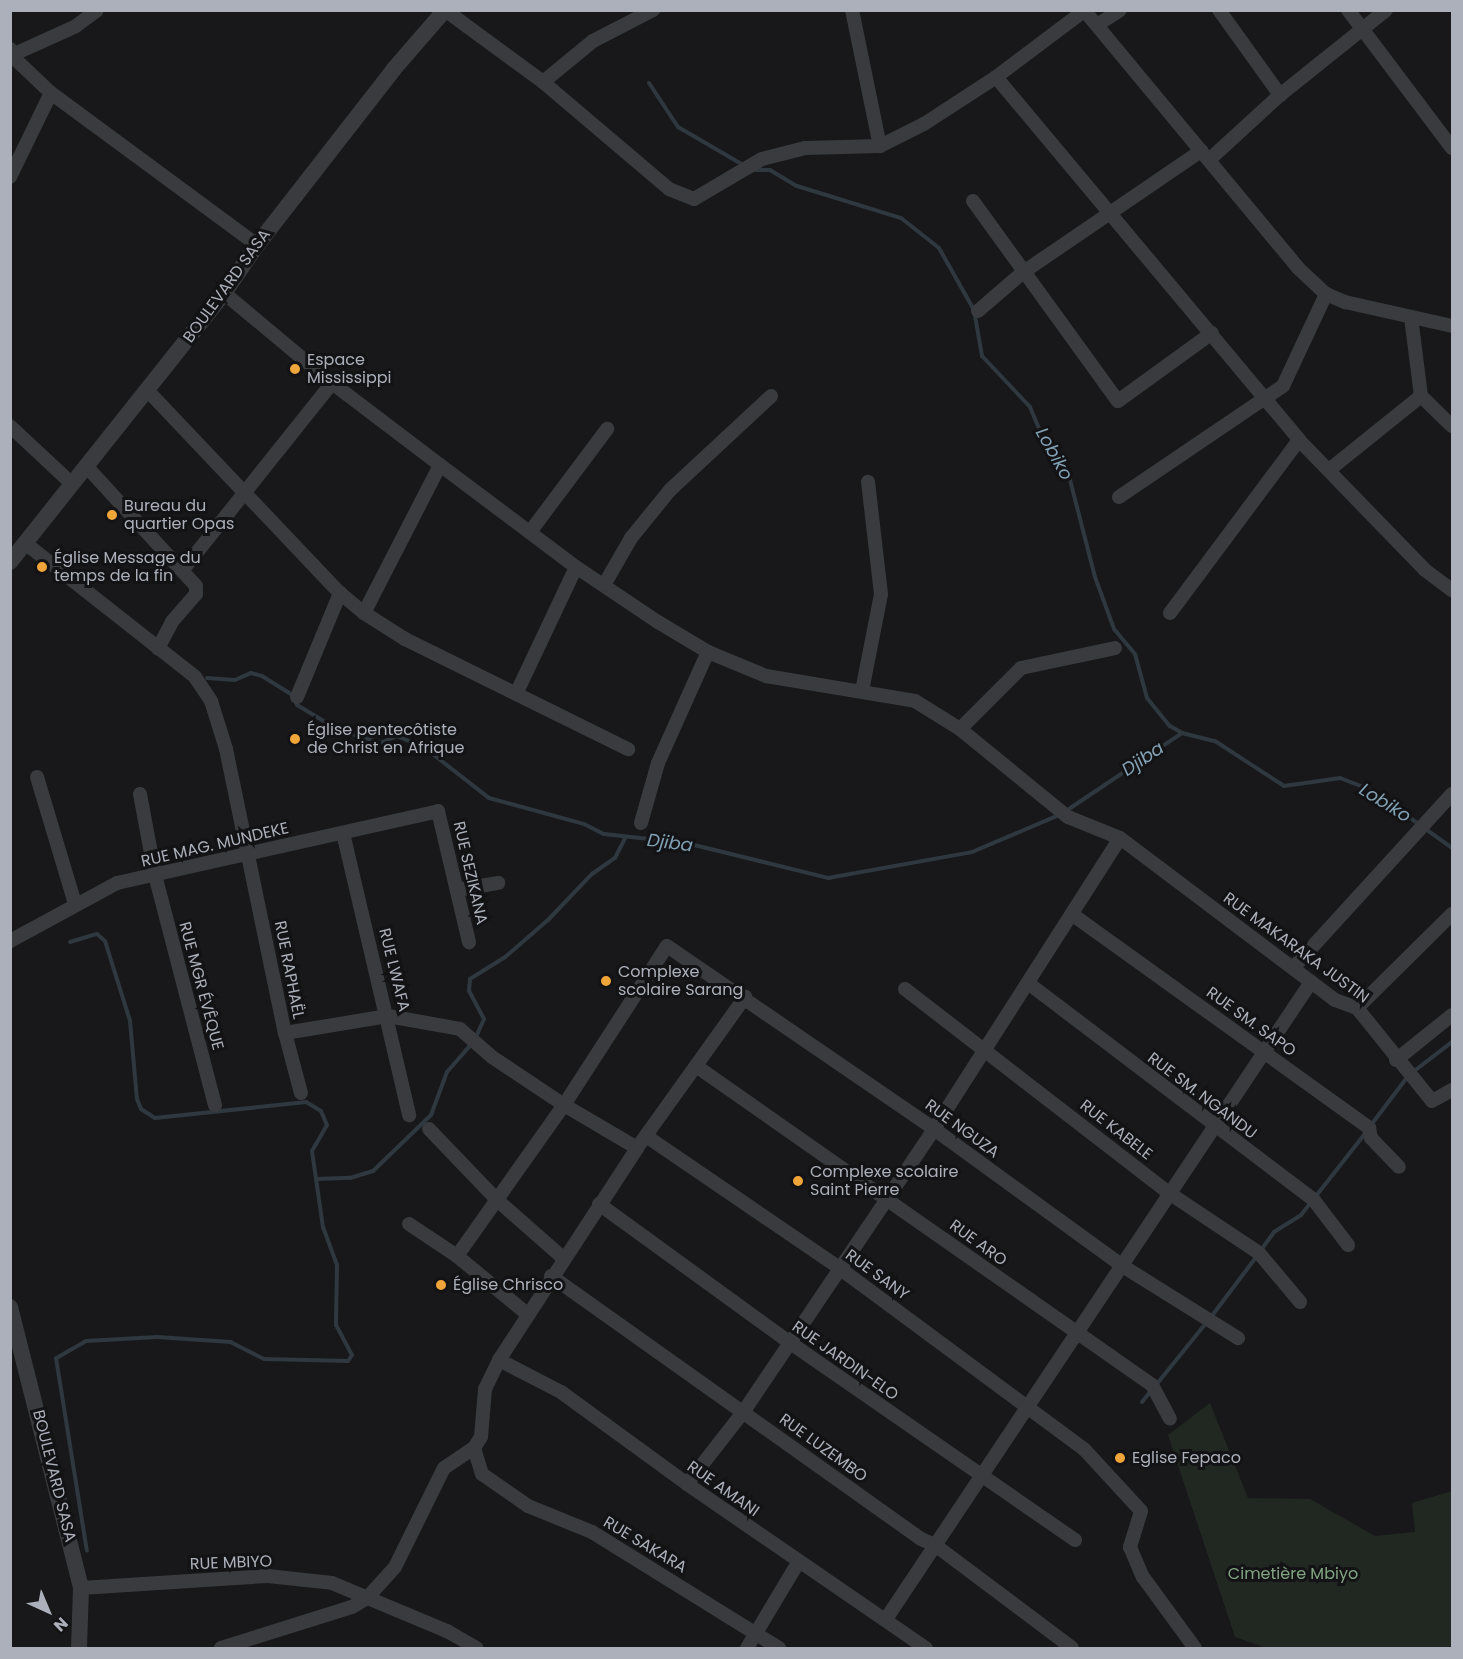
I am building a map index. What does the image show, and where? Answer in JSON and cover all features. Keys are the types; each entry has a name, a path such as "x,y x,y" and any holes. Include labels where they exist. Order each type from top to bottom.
{"street":[{"path":"98,10 11,54 51,93 257,245"},
{"path":"445,10 543,82 669,189 694,199 762,159 805,148 880,146 924,124 996,77 1084,11 1298,268 1326,294 1452,326"},
{"name":"BOULEVARD SASA","path":"10,562 71,483 148,391 224,293 257,245 393,70 445,10"},
{"path":"543,82 592,41 653,10"},
{"path":"852,10 880,146"},
{"path":"1097,25 1120,10"},
{"path":"1220,10 1280,95"},
{"path":"1348,10 1452,148"},
{"path":"978,311 1022,273 1205,155 1386,10"},
{"path":"996,77 1112,213 1299,440 1425,570 1452,590"},
{"path":"10,177 51,93"},
{"path":"973,201 1022,273 1118,401 1212,333"},
{"name":"RUE MAKARAKA JUSTIN","path":"224,293 332,383 576,567 708,652 766,676 915,701 960,729 1062,812 1120,838 1335,1000 1357,1008 1396,1060 1432,1101 1452,1090"},
{"path":"1119,497 1282,387 1326,294"},
{"path":"1411,317 1421,396 1452,426"},
{"path":"182,571 332,383"},
{"path":"148,391 340,592 364,613 405,639 628,749"},
{"path":"604,585 631,538 670,490 771,396"},
{"path":"1329,470 1421,396"},
{"path":"10,426 71,483"},
{"path":"530,532 607,429"},
{"path":"1170,613 1299,440"},
{"path":"364,613 440,465"},
{"path":"87,466 196,586 196,594 172,622 158,648"},
{"path":"862,691 881,594 868,482"},
{"name":"RUE RAPHAËL","path":"26,543 195,677 211,701 249,853 285,1033 301,1093"},
{"path":"516,694 576,567"},
{"path":"297,697 340,592"},
{"path":"960,729 1021,668 1115,648"},
{"path":"641,823 658,763 708,652"},
{"path":"37,777 75,904"},
{"name":"RUE MGR ÉVÊQUE","path":"140,794 155,875 215,1104"},
{"path":"1293,968 1452,794"},
{"name":"RUE MAG. MUNDEKE","path":"10,941 117,883 438,811"},
{"name":"RUE SEZIKANA","path":"438,811 469,942"},
{"name":"RUE LWAFA","path":"343,833 388,1016 409,1115"},
{"path":"687,1484 744,1411 838,1267 934,1129 1073,915 1120,838"},
{"path":"457,890 498,883"},
{"path":"1357,1008 1452,914"},
{"name":"RUE SM. SAPO","path":"1073,915 1369,1128 1371,1138 1399,1167"},
{"name":"RUE NGUZA","path":"564,1105 667,946 745,997 934,1129 1120,1265 1238,1338"},
{"path":"886,1619 1073,1334 1311,982"},
{"name":"RUE SM. NGANDU","path":"1028,983 1214,1127 1313,1199 1348,1245"},
{"name":"RUE KABELE","path":"905,989 1169,1193 1259,1253 1300,1302"},
{"path":"221,1648 352,1607 367,1598 395,1567 413,1525 444,1468 474,1448 480,1437 485,1389 499,1360 527,1314 637,1148 745,997"},
{"path":"1396,1060 1452,1015"},
{"path":"285,1033 388,1016 460,1029 564,1105 637,1148"},
{"name":"RUE ARO","path":"696,1066 887,1197 1073,1334 1155,1390 1170,1419"},
{"path":"457,1256 564,1105"},
{"path":"429,1129 497,1200 563,1258"},
{"name":"RUE SANY","path":"646,1136 838,1267 1027,1403 1084,1449 1141,1511 1130,1547 1143,1577 1195,1648"},
{"name":"RUE JARDIN-ELO","path":"599,1204 789,1342 1075,1540"},
{"path":"409,1224 457,1256 527,1314"},
{"name":"RUE LUZEMBO","path":"551,1276 921,1539 935,1545 1072,1648"},
{"name":"BOULEVARD SASA","path":"10,1307 81,1588 79,1648"},
{"name":"RUE AMANI","path":"499,1360 561,1392 687,1484 886,1619 919,1646"},
{"name":"RUE SAKARA","path":"474,1448 482,1474 528,1506 592,1532 779,1648"},
{"path":"747,1648 799,1561"},
{"name":"RUE MBIYO","path":"81,1588 268,1576 332,1583 447,1631 476,1648"}],"green space":[{"name":"Cimetière Mbiyo","path":"1210,1403 1248,1498 1310,1499 1375,1536 1415,1532 1412,1503 1452,1491 1452,1648 1266,1648 1235,1637 1168,1435"}],"waterway":[{"name":"Lobiko","path":"649,83 678,127 745,166"},
{"name":"Lobiko","path":"754,170 770,170 797,186 901,218 939,248 974,310 982,356 1030,407 1046,445 1068,472 1095,577 1114,629 1135,654 1147,698 1170,726 1182,733 1215,741 1284,786 1340,778 1371,790 1452,848"},
{"path":"207,678 235,680 251,673 262,676 291,694 297,705 337,729 380,743 397,736 425,748 489,798 584,824 604,834 686,843 828,878 972,852 1059,815"},
{"name":"Djiba","path":"1066,811 1182,733"},
{"name":"Djiba","path":"476,1037 484,1019 469,991 470,979 504,958 548,920 592,874 615,858 625,838"},
{"path":"70,942 97,934 105,941 130,1021 137,1099 141,1109 155,1118 306,1102 321,1111 327,1125 312,1151 323,1227 337,1265 336,1325 352,1355 348,1361 264,1359 231,1342 157,1337 86,1341 56,1358 87,1551"},
{"path":"1371,1125 1409,1075 1452,1042"},
{"name":"Djiba","path":"317,1179 350,1178 373,1171 431,1115 447,1072 471,1044"},
{"path":"1316,1196 1367,1131"},
{"path":"1261,1250 1274,1232 1301,1215 1311,1202"},
{"path":"1211,1317 1257,1256"},
{"path":"1156,1385 1206,1323"},
{"path":"1142,1402 1151,1391"}],"place":[{"name":"Espace Mississippi","path":"295,369"},
{"name":"Bureau du quartier Opas","path":"112,515"},
{"name":"Église Message du temps de la fin","path":"42,567"},
{"name":"Église pentecôtiste de Christ en Afrique","path":"295,739"},
{"name":"Complexe scolaire Sarang","path":"606,981"},
{"name":"Complexe scolaire Saint Pierre","path":"798,1181"},
{"name":"Église Chrisco","path":"441,1285"},
{"name":"Eglise Fepaco","path":"1120,1458"}]}
